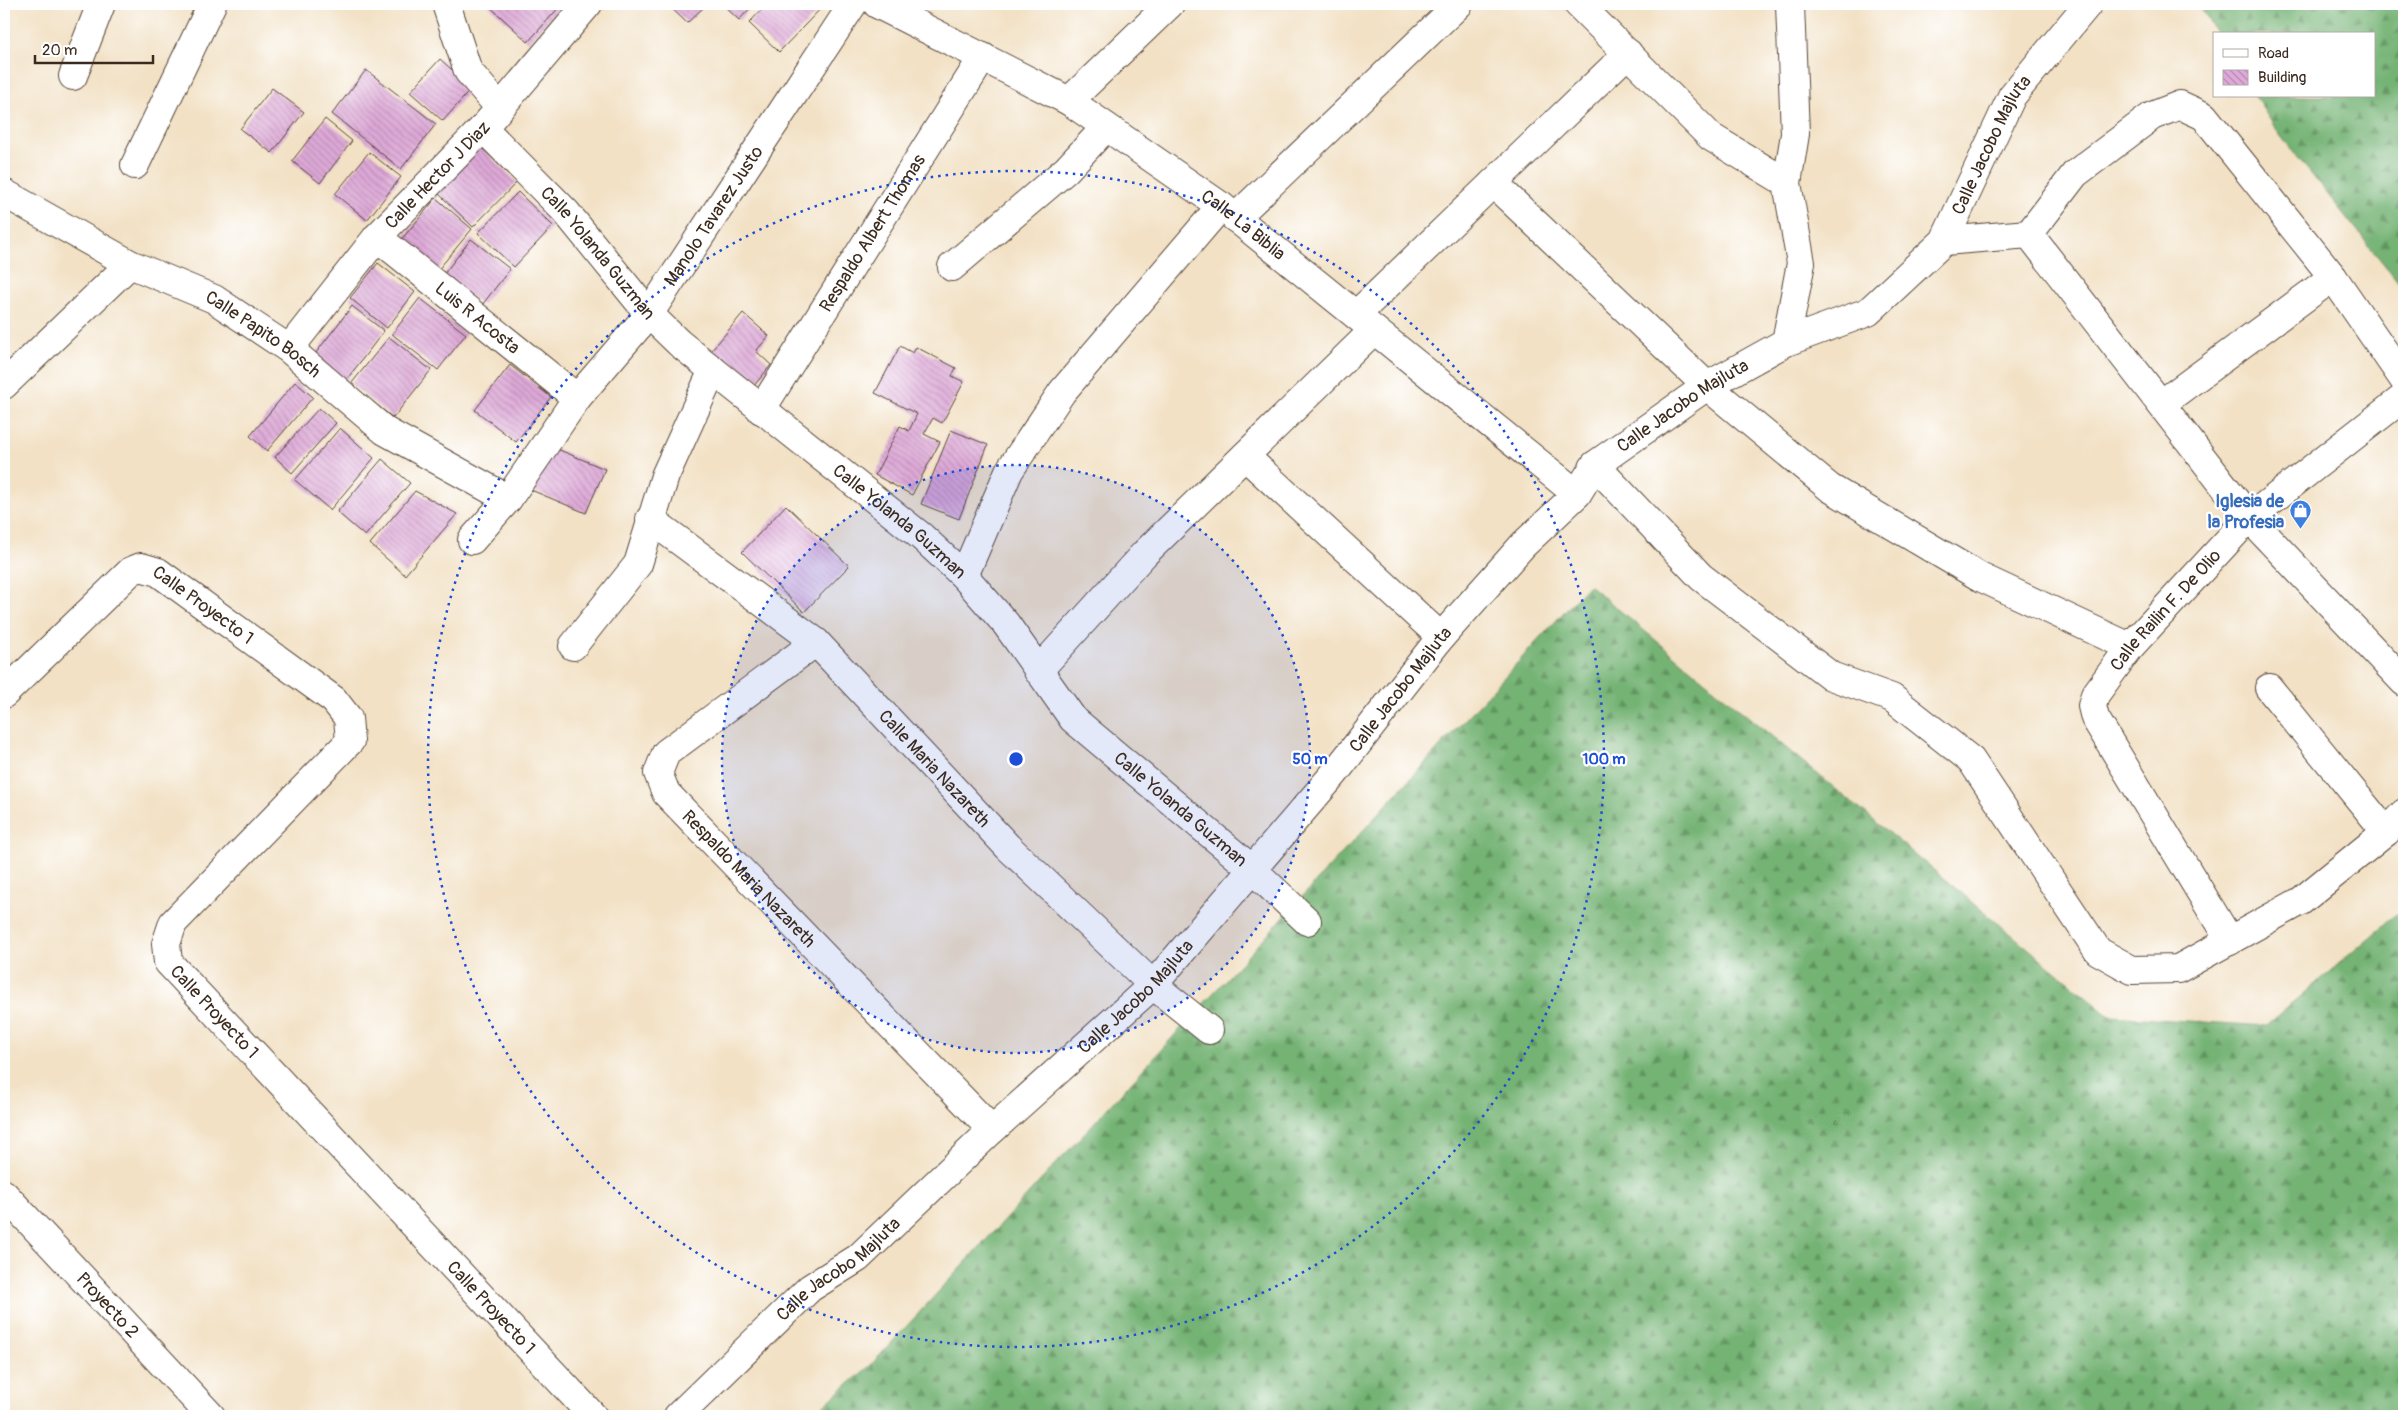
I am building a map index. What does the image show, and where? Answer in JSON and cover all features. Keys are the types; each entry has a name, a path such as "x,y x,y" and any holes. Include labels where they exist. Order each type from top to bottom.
{"street":[{"path":"73,76 101,4"},
{"path":"135,165 212,4"},
{"path":"446,4 468,71 500,108"},
{"name":"Calle Hector J Diaz","path":"290,349 377,237 482,128 588,4"},
{"name":"Manolo Tavarez Justo","path":"472,540 508,499 577,398 649,314 853,4"},
{"name":"Calle La Biblia","path":"877,4 1069,101 1228,212 1577,494"},
{"path":"964,576 1009,471 1062,392 1228,212 1459,4"},
{"path":"1578,4 1711,137 1787,183"},
{"name":"Calle Jacobo Majluta","path":"678,1416 810,1288 858,1258 992,1130 1153,984 1334,774 1441,636 1523,545 1577,494 1596,465 1707,386 1786,342 1868,312 1944,241 2012,96 2088,4"},
{"path":"1069,101 1167,5"},
{"path":"1786,342 1800,263 1787,183 1796,134 1788,6"},
{"path":"1038,672 1144,554 1245,456 1492,183 1628,53"},
{"name":"Respaldo Albert Thomas","path":"762,410 983,57"},
{"path":"1944,241 2029,234 2075,174 2152,116 2180,105 2204,116 2332,277 2404,380"},
{"path":"952,266 1066,170 1106,127"},
{"name":"Calle Yolanda Guzman","path":"482,128 566,212 649,314 679,343 922,537 964,576 1006,624 1038,672 1073,719 1252,870 1307,921"},
{"path":"1492,183 1707,386 1830,488 1980,577 2130,647"},
{"name":"Calle Papito Bosch","path":"4,193 130,264 214,299 290,349 385,431 508,499"},
{"path":"2029,234 2249,518 2404,682"},
{"name":"Luis R Acosta","path":"377,237 577,398"},
{"path":"4,385 130,264"},
{"path":"2161,404 2332,277"},
{"path":"573,646 638,564 664,476 713,370"},
{"name":"Calle Railin F. De Olio","path":"2230,941 2095,718 2092,706 2095,695 2130,647 2249,518 2404,397"},
{"path":"1245,456 1441,636"},
{"path":"1596,465 1701,577 1831,676 1892,698 1971,760 2098,951 2132,970 2178,968 2230,941 2301,901 2395,823 2268,688"},
{"name":"Calle Maria Nazareth","path":"650,519 816,642 1008,847 1153,984 1208,1030"},
{"name":"Calle Proyecto 1","path":"4,694 131,571 141,567 158,572 334,700 348,718 350,741 173,923 166,944 168,962 593,1416"},
{"name":"Respaldo Maria Nazareth","path":"816,642 666,753 658,773 666,793 992,1130"},
{"name":"Proyecto 2","path":"4,1194 211,1416"}],"green space":[{"path":"2198,4 2404,4 2404,289 2279,134 2256,98 2376,98 2376,32 2216,32"},
{"path":"1589,585 2110,1016 2266,1026 2404,908 2404,1416 811,1416 871,1365"}],"building":[{"path":"487,4 562,4 528,42"},
{"path":"667,4 707,4 687,23"},
{"path":"722,4 754,4 739,20"},
{"path":"767,4 825,4 779,52 749,23"},
{"path":"440,59 472,88 443,121 410,92"},
{"path":"366,70 436,124 401,169 332,114"},
{"path":"272,88 304,112 272,153 240,129"},
{"path":"325,119 352,141 320,183 292,161"},
{"path":"481,147 517,182 473,227 437,192"},
{"path":"369,152 401,177 367,220 335,194"},
{"path":"518,192 553,226 514,267 478,233"},
{"path":"436,198 472,229 437,271 401,240"},
{"path":"471,239 510,269 482,305 443,275"},
{"path":"378,263 415,292 387,328 350,298"},
{"path":"420,298 466,334 438,370 392,334"},
{"path":"352,306 384,331 344,383 312,358"},
{"path":"743,313 769,336 756,351 771,365 748,393 706,357"},
{"path":"389,337 431,370 393,418 351,384"},
{"path":"900,346 913,353 916,347 956,368 952,376 964,382 942,423 933,418 924,434 940,442 912,495 875,475 900,426 909,431 917,414 875,393"},
{"path":"510,365 551,397 516,442 475,410"},
{"path":"295,382 313,397 267,451 250,436"},
{"path":"319,408 336,423 292,473 275,457"},
{"path":"340,428 374,458 330,510 295,480"},
{"path":"951,430 988,445 959,519 921,504"},
{"path":"550,446 605,469 586,513 531,490"},
{"path":"382,459 410,483 365,536 337,512"},
{"path":"415,491 457,514 405,575 370,544"},
{"path":"786,505 849,566 804,612 742,552"}],"place":[{"name":"Iglesia de la Profesia","path":"2300,530"}]}
